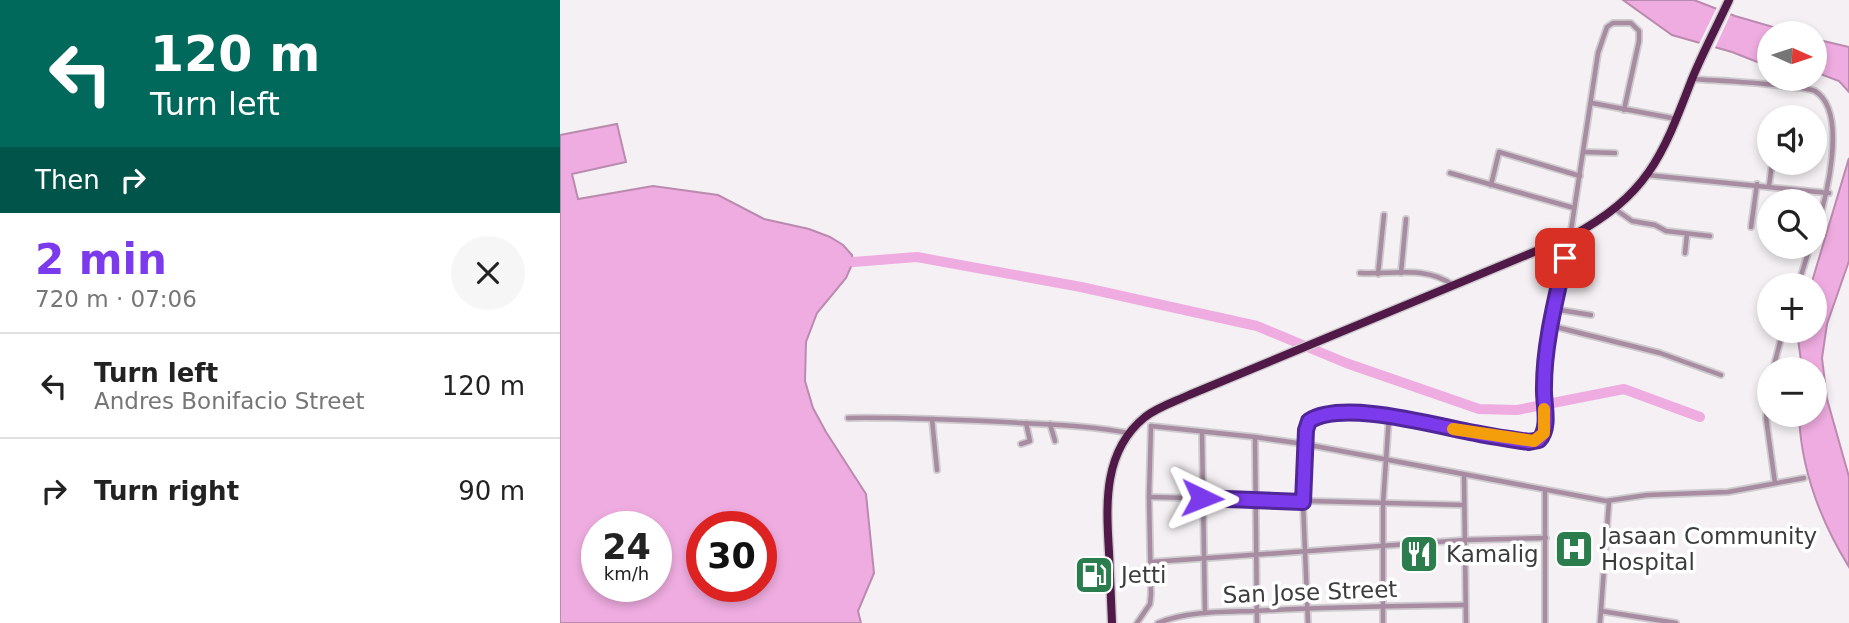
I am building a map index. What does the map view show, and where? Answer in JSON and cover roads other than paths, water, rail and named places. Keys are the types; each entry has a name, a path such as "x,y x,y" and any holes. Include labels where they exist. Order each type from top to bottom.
{"highway":[{"path":"1112,623 1107,492 1114,460 1129,433 1144,418 1161,408 1570,237 1615,209 1647,175 1662,153 1729,0"}],"street":[{"path":"1308,623 1303,502 1307,425 1317,417 1349,413 1388,416 1529,442 1539,440 1544,433 1544,373 1554,309 1570,237 1598,53 1607,27 1613,23 1631,23 1637,28 1640,37 1624,110"},
{"path":"1694,75 1812,90 1823,96 1838,118 1837,160 1827,199"},
{"path":"1592,103 1678,119"},
{"path":"1492,185 1499,152 1580,176"},
{"path":"1584,152 1615,153"},
{"path":"1450,173 1574,208"},
{"path":"1647,175 1829,193"},
{"path":"1769,186 1770,175"},
{"path":"1751,227 1757,184"},
{"path":"1615,209 1632,220 1658,226 1666,231 1710,236"},
{"path":"1378,274 1384,215"},
{"path":"1401,273 1406,219"},
{"path":"1685,253 1687,234"},
{"path":"1360,273 1434,274 1453,286"},
{"path":"1554,309 1591,315"},
{"path":"1552,326 1660,353 1721,375"},
{"path":"1383,623 1383,504 1388,416"},
{"path":"848,418 1050,424 1129,433"},
{"path":"1144,418 1151,426 1304,444 1609,501 1647,495 1728,492 1804,478"},
{"path":"932,419 937,470"},
{"path":"1021,444 1030,441 1026,423"},
{"path":"1050,424 1055,441"},
{"path":"1137,623 1150,604 1151,426"},
{"path":"1767,427 1775,483"},
{"path":"1202,432 1206,613"},
{"path":"1255,437 1257,623"},
{"path":"1464,475 1466,623"},
{"path":"1545,490 1545,623"},
{"path":"1149,497 1464,505"},
{"path":"1601,623 1609,501"},
{"path":"1151,562 1465,540 1546,538"},
{"name":"San Jose Street","path":"1158,623 1206,613 1465,605"},
{"path":"1601,611 1646,621 1676,623"}],"waterway":[{"path":"853,262 917,257 1081,287 1257,326 1346,363 1479,409 1517,410 1624,389 1700,417"}],"place":[{"name":"Jasaan Community Hospital","path":"1574,549"},
{"name":"Kamalig","path":"1419,554"},
{"name":"Jetti","path":"1094,575"}]}
